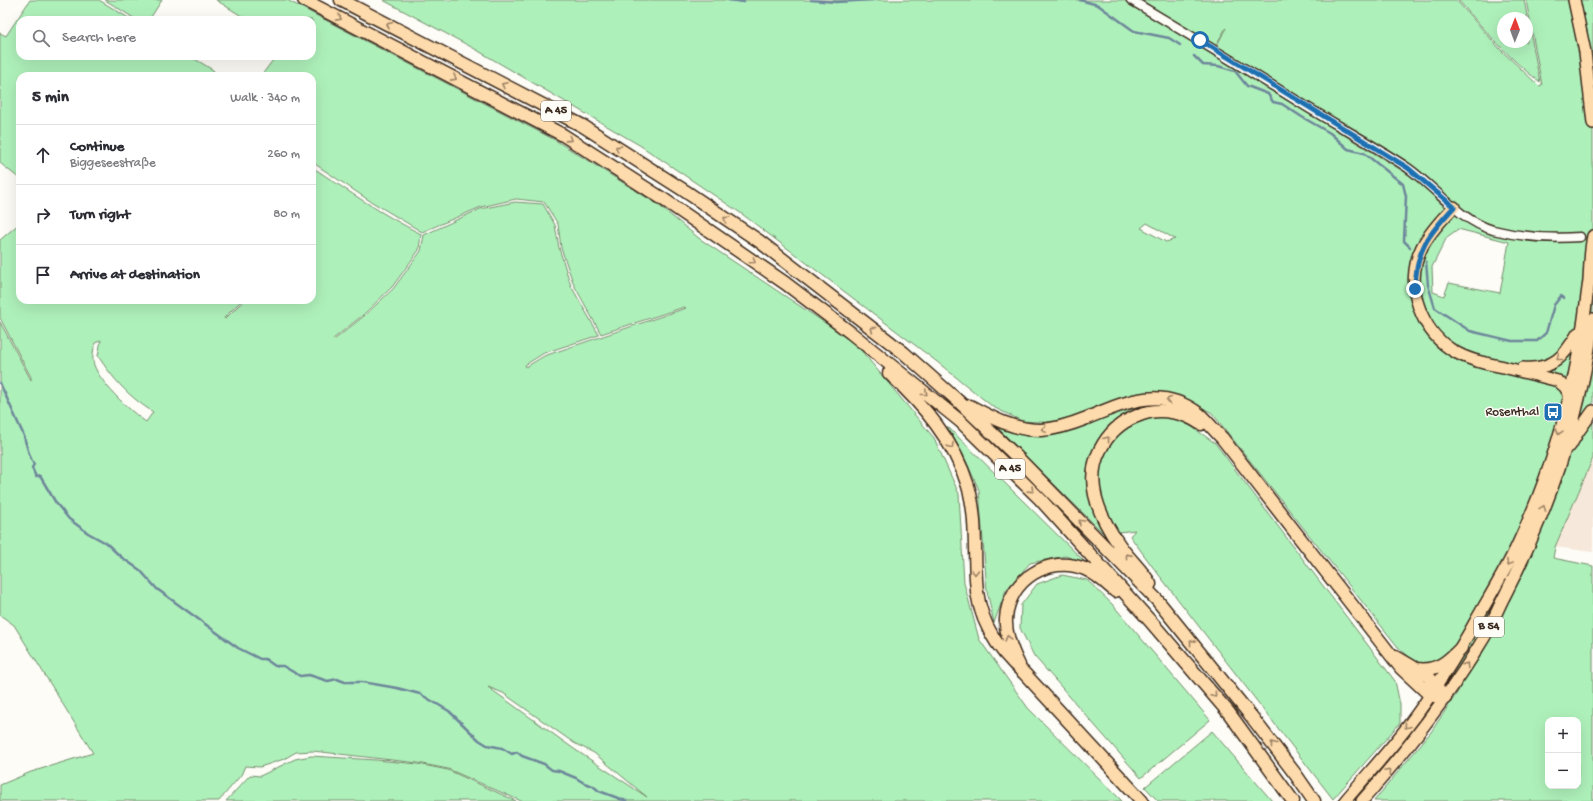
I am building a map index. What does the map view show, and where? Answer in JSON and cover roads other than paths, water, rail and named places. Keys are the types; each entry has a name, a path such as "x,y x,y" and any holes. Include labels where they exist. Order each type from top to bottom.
{"highway":[{"name":"A 45","path":"304,0 563,135 663,199 785,283 851,333 960,421 1040,499 1152,623 1229,713 1293,801"},
{"name":"A 45","path":"341,0 583,126 686,191 765,246 904,353 956,399 1014,454 1157,600 1251,716 1314,801"},
{"path":"851,333 868,356 899,383 923,408 943,433 964,473 972,501 975,530 976,584 981,612 995,641 1008,658 1024,673 1142,801"},
{"path":"956,399 1004,423 1022,428 1041,430 1071,424 1133,400 1160,398 1177,402 1192,409 1222,438 1384,647 1409,676 1445,698"},
{"path":"1157,600 1150,582 1120,546 1100,512 1094,494 1093,481 1098,453 1106,438 1121,424 1140,414 1157,411 1174,412 1190,418 1222,438"},
{"path":"1024,673 1013,653 1007,634 1006,612 1011,597 1020,584 1031,574 1046,567 1070,565 1093,573 1152,623"},
{"path":"1384,647 1400,659 1428,676 1434,690"},
{"path":"1417,669 1431,669 1441,666 1461,648"}],"main road":[{"path":"1574,0 1584,52 1593,123"},
{"path":"1454,207 1436,225 1422,248 1415,270 1415,289 1418,307 1434,334 1445,345 1458,353 1504,368 1558,381 1565,386 1569,394"},
{"name":"B 54","path":"1345,801 1409,725 1434,690 1523,547 1557,438 1577,361 1589,280 1592,240"},
{"name":"B 54","path":"1362,801 1392,766 1445,698 1482,640 1559,468 1584,374 1593,319"},
{"path":"1504,368 1544,367 1558,360 1568,351 1582,326"},
{"path":"1584,374 1593,385"},
{"path":"1559,468 1578,432 1593,411"}],"street":[{"path":"1131,0 1200,40 1408,168 1454,207 1481,225 1493,230 1546,237 1580,236"}],"waterway":[{"path":"728,0 744,2"},
{"path":"811,0 836,2 873,0"},
{"path":"1080,0 1098,5 1134,31 1169,38 1180,45"},
{"path":"1194,56 1203,65 1218,66 1235,71 1247,86 1268,94 1273,102 1282,104 1330,133 1348,149 1364,153 1403,184 1406,196 1404,241 1410,247"},
{"path":"1426,262 1428,285 1435,308 1470,331 1512,341 1537,341 1546,333 1554,305 1561,296 1564,298"},
{"path":"0,383 24,436 34,464 32,468 36,477 40,476 56,503 69,519 88,533 106,543 121,557 140,570 157,589 238,648 260,659 265,659 275,666 283,666 300,676 309,675 328,681 337,679 345,682 362,682 397,688 420,694 449,711 479,740 487,745 502,748 512,754 517,752 522,756 544,764 552,770 559,771 576,778 593,786 599,791 626,801"}],"place":[{"name":"Rosenthal","path":"1553,412"}]}
